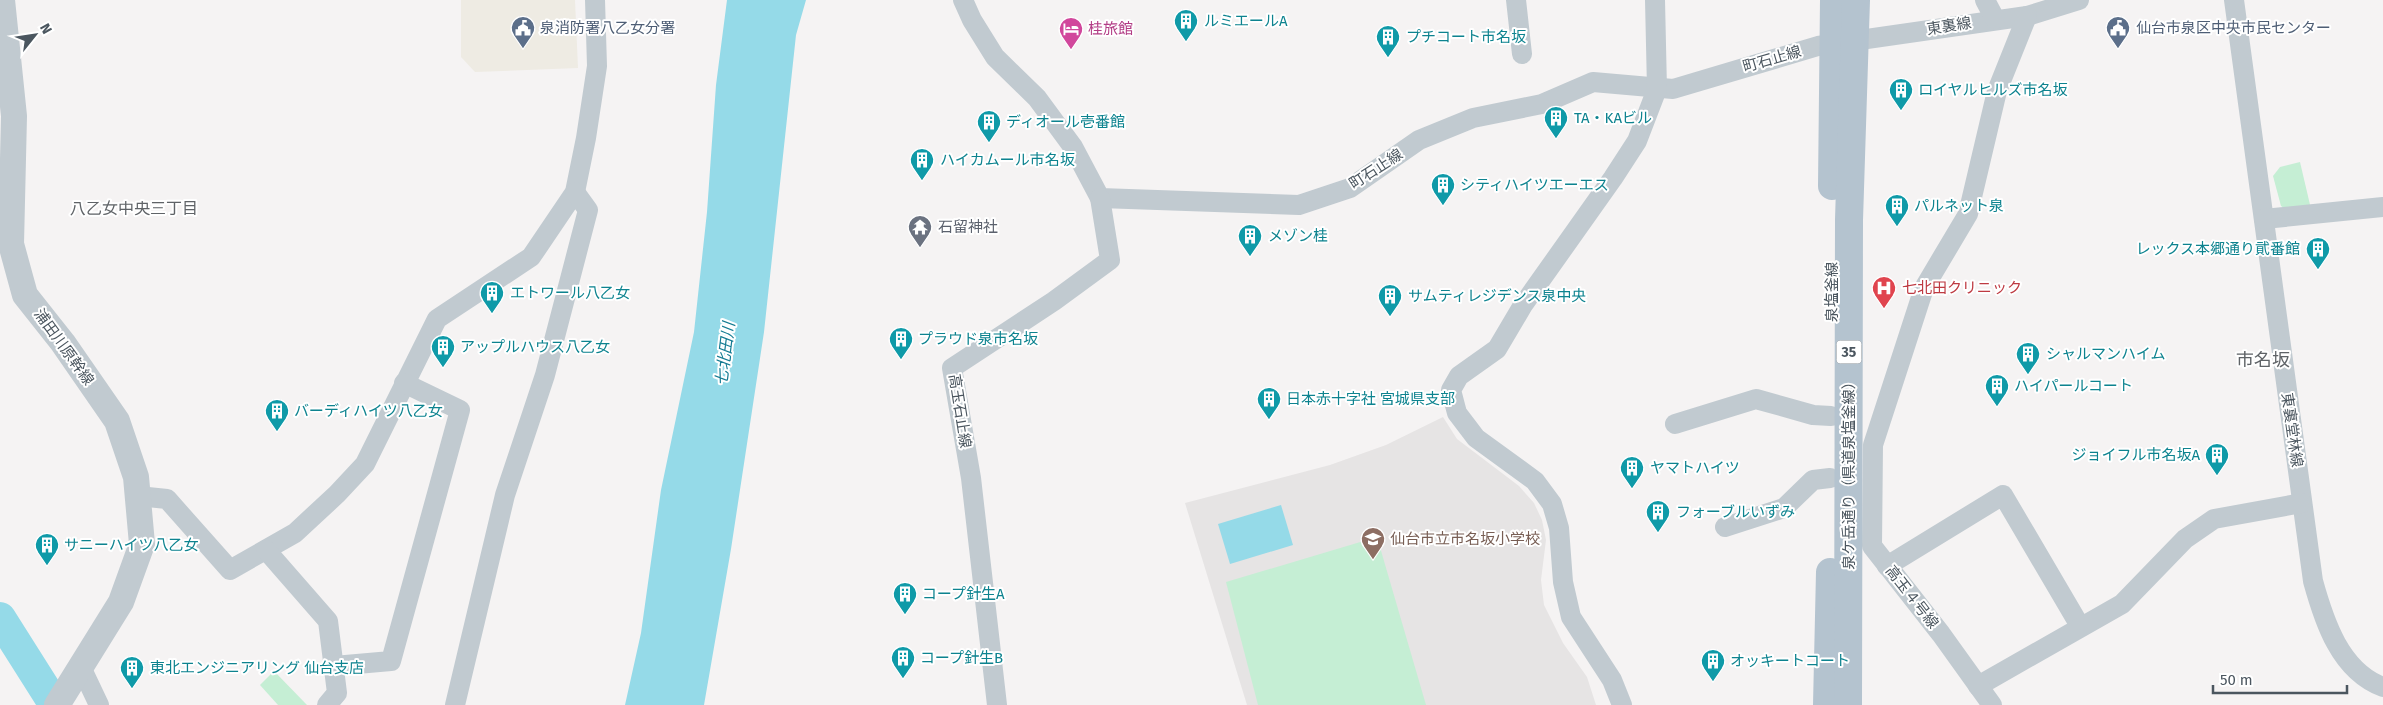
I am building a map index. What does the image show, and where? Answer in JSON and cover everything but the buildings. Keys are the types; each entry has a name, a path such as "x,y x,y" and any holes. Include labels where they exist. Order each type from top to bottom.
{"main road":[{"name":"泉塩釜線","path":"1827,705 1850,477 1831,416 1836,44 1834,0"},
{"name":"泉ケ岳通り（県道泉塩釜線）","path":"1848,705 1850,477 1849,220 1836,44 1856,0"}],"street":[{"name":"浦田川原幹線","path":"2,0 14,116 11,244 13,253 25,295 63,343 117,421 136,477 142,544 121,602 57,705"},
{"path":"138,496 167,499 230,570 295,533 337,494 365,464 437,319 531,257 575,192 586,138 597,66 595,0"},
{"path":"963,0 972,20 995,57 1037,98 1073,147 1100,198"},
{"path":"1516,0 1522,54"},
{"path":"1622,705 1612,680 1571,617 1563,582 1560,528 1552,504 1535,481 1476,438 1457,413 1451,390 1459,376 1497,349 1523,304 1613,178 1636,141 1656,89 1655,0"},
{"path":"1985,0 1995,19"},
{"name":"東裏線","path":"1836,44 1995,19 2027,16 2079,0"},
{"name":"東裏堂林線","path":"2234,0 2313,581 2321,612 2334,639 2353,668 2374,684 2383,687"},
{"name":"高玉４号線","path":"1992,705 1941,634 1872,546 1850,477 1873,445 1924,288 1968,214 1996,91 2027,16"},
{"name":"町石止線","path":"1100,198 1299,205 1350,188 1419,140 1473,118 1542,104 1593,82 1673,89 1836,44"},
{"path":"455,705 505,495 545,374 588,210 575,192"},
{"name":"高玉石止線","path":"997,705 971,478 952,368 1054,301 1110,260 1100,198"},
{"path":"2264,218 2383,207"},
{"path":"334,666 391,661 460,410 404,383"},
{"path":"1675,424 1756,399 1813,415 1831,416"},
{"path":"1725,527 1784,508 1813,480 1850,477"},
{"path":"1887,566 2003,495 2080,626"},
{"path":"1978,686 2080,626 2122,604 2185,539 2214,519 2302,503"},
{"path":"266,550 328,622 337,693 328,705"},
{"path":"79,669 99,705"}],"shaded area":[{"path":"461,0 575,0 578,68 475,72 461,57"},
{"name":"仙台市立市名坂小学校","path":"1443,417 1457,439 1519,486 1534,503 1542,520 1546,540 1541,580 1544,605 1563,643 1587,677 1596,705 1247,705 1185,503 1330,465 1386,445"}],"green space":[{"path":"2300,162 2311,209 2289,211 2281,206 2273,176 2280,167"},
{"path":"1377,537 1426,705 1258,705 1226,582"},
{"path":"274,671 307,705 278,705 260,685"}],"water":[{"name":"七北田川","path":"727,0 806,0 796,35 764,332 731,549 704,705 625,705 641,633 661,490 694,332 707,212 716,85"},
{"path":"1281,505 1293,545 1230,564 1218,524"}],"waterway":[{"path":"0,618 55,705"}],"place":[{"name":"ルミエールA","path":"1186,42"},
{"name":"泉消防署八乙女分署","path":"523,49"},
{"name":"仙台市泉区中央市民センター","path":"2118,49"},
{"name":"桂旅館","path":"1071,50"},
{"name":"プチコート市名坂","path":"1388,58"},
{"name":"ロイヤルヒルズ市名坂","path":"1901,111"},
{"name":"TA・KAビル","path":"1556,139"},
{"name":"ディオール壱番館","path":"989,143"},
{"name":"ハイカムール市名坂","path":"922,181"},
{"name":"シティハイツエーエス","path":"1443,206"},
{"name":"パルネット泉","path":"1897,227"},
{"name":"石留神社","path":"920,248"},
{"name":"メゾン桂","path":"1250,257"},
{"name":"レックス本郷通り貮番館","path":"2318,270"},
{"name":"七北田クリニック","path":"1884,309"},
{"name":"エトワール八乙女","path":"492,314"},
{"name":"サムティレジデンス泉中央","path":"1390,317"},
{"name":"プラウド泉市名坂","path":"901,360"},
{"name":"アップルハウス八乙女","path":"443,368"},
{"name":"シャルマンハイム","path":"2028,375"},
{"name":"ハイパールコート","path":"1997,407"},
{"name":"日本赤十字社 宮城県支部","path":"1269,420"},
{"name":"バーディハイツ八乙女","path":"277,432"},
{"name":"ジョイフル市名坂A","path":"2217,476"},
{"name":"ヤマトハイツ","path":"1632,489"},
{"name":"フォーブルいずみ","path":"1658,533"},
{"name":"仙台市立市名坂小学校","path":"1373,560"},
{"name":"サニーハイツ八乙女","path":"47,566"},
{"name":"コープ針生A","path":"905,615"},
{"name":"コープ針生B","path":"903,679"},
{"name":"オッキートコート","path":"1713,682"},
{"name":"東北エンジニアリング 仙台支店","path":"132,689"}],"district":[{"name":"八乙女中央三丁目","path":"134,208"},
{"name":"市名坂","path":"2263,360"}]}
